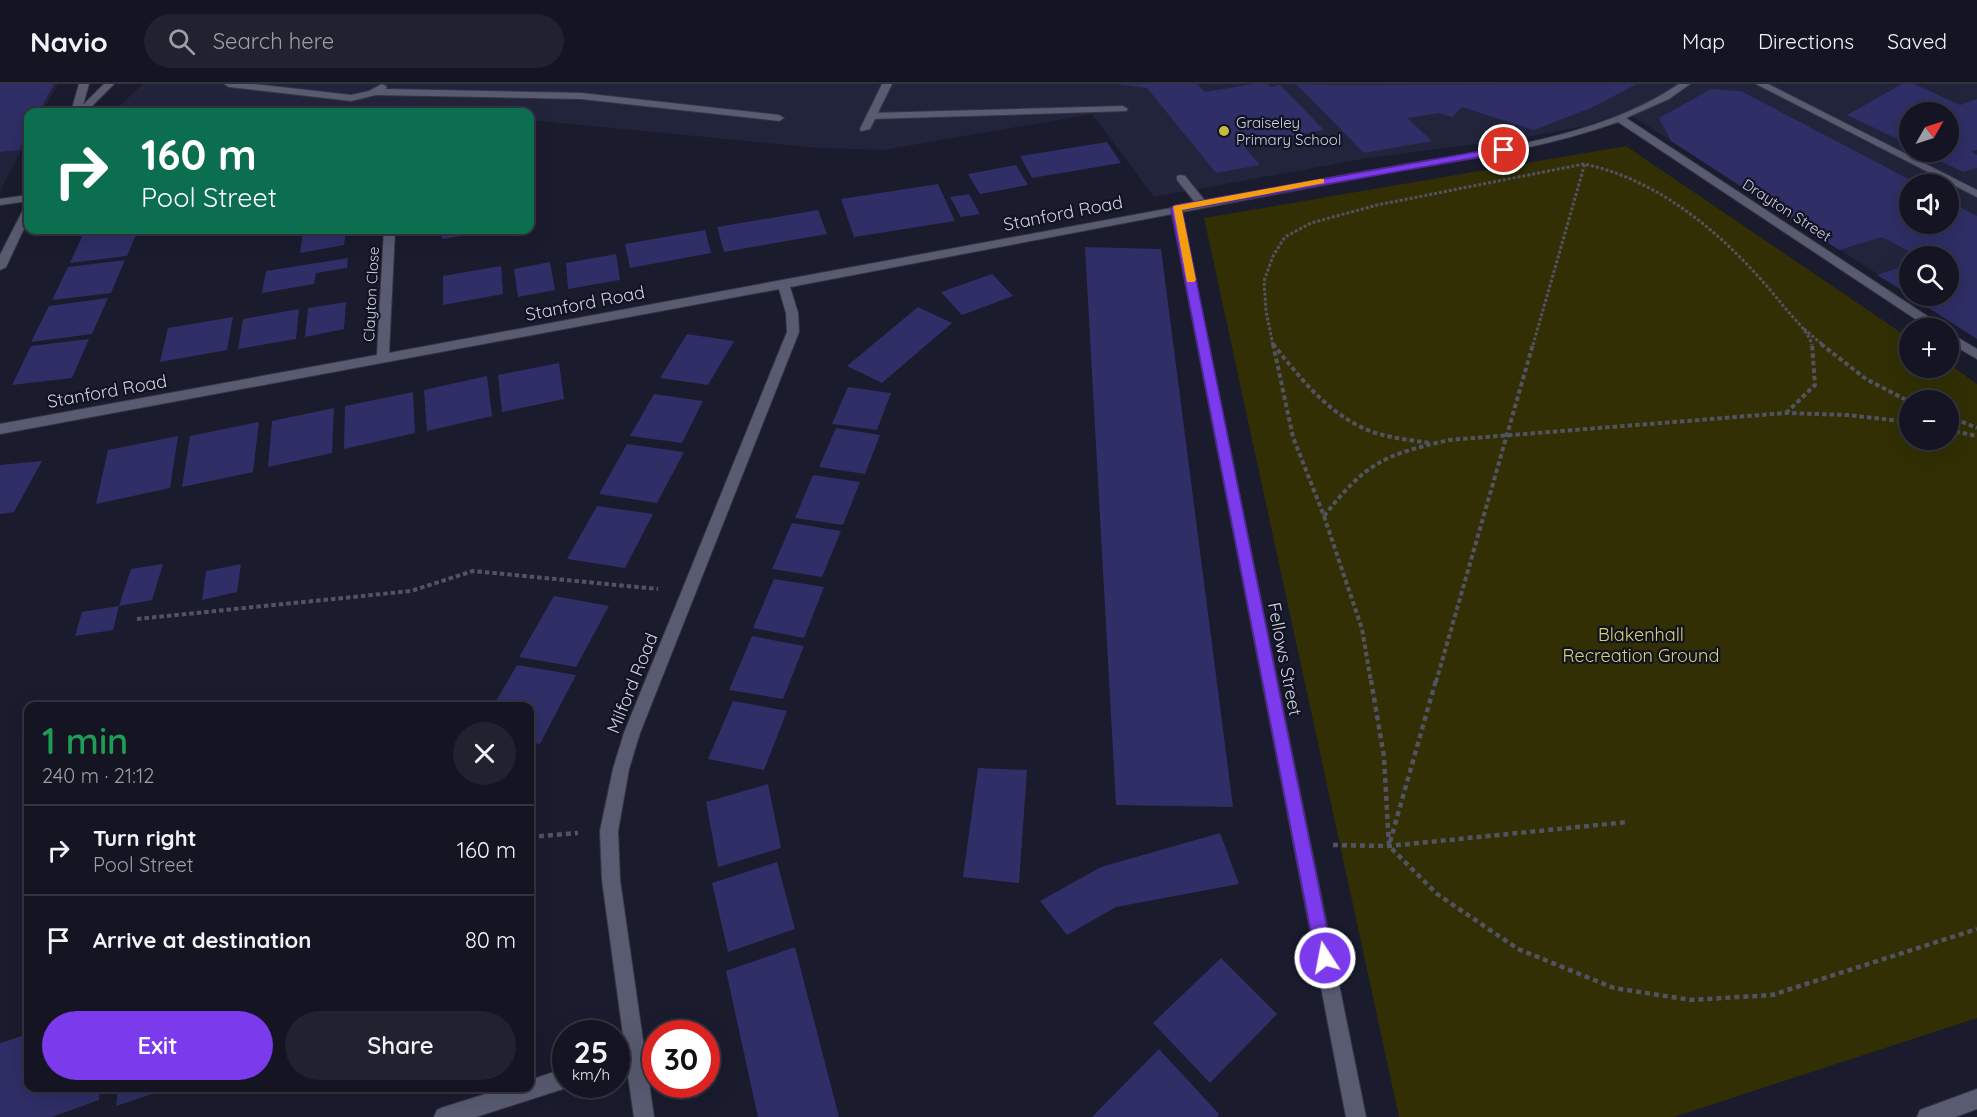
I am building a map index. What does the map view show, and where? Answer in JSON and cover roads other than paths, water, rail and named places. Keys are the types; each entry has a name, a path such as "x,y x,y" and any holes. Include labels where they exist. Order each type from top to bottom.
{"street":[{"path":"77,108 84,84"},
{"path":"85,108 109,84"},
{"path":"229,84 351,98 374,92 384,84"},
{"path":"865,129 887,84"},
{"name":"Stanford Road","path":"0,429 1020,241 1176,208 1504,150 1574,134 1619,118 1666,97 1685,84"},
{"path":"1761,84 1977,194"},
{"path":"374,92 581,96 779,118"},
{"path":"871,116 1123,109"},
{"name":"Drayton Street","path":"1619,118 1921,318"},
{"path":"1181,178 1202,204"},
{"path":"0,202 24,199"},
{"name":"Fellows Street","path":"1176,208 1356,1117"},
{"path":"0,267 24,218"},
{"name":"Clayton Close","path":"383,359 389,234"},
{"name":"Milford Road","path":"644,1117 611,880 609,831 621,768 632,733 793,332 792,313 783,284"},
{"path":"1959,343 1977,355"},
{"path":"630,1058 636,1056"},
{"path":"534,1088 552,1082"},
{"path":"444,1117 522,1092"},
{"path":"1927,1117 1977,1099"}],"place":[{"name":"Graiseley Primary School","path":"1224,131"}],"park label":[{"name":"Blakenhall Recreation Ground","path":"1641,644"}]}
